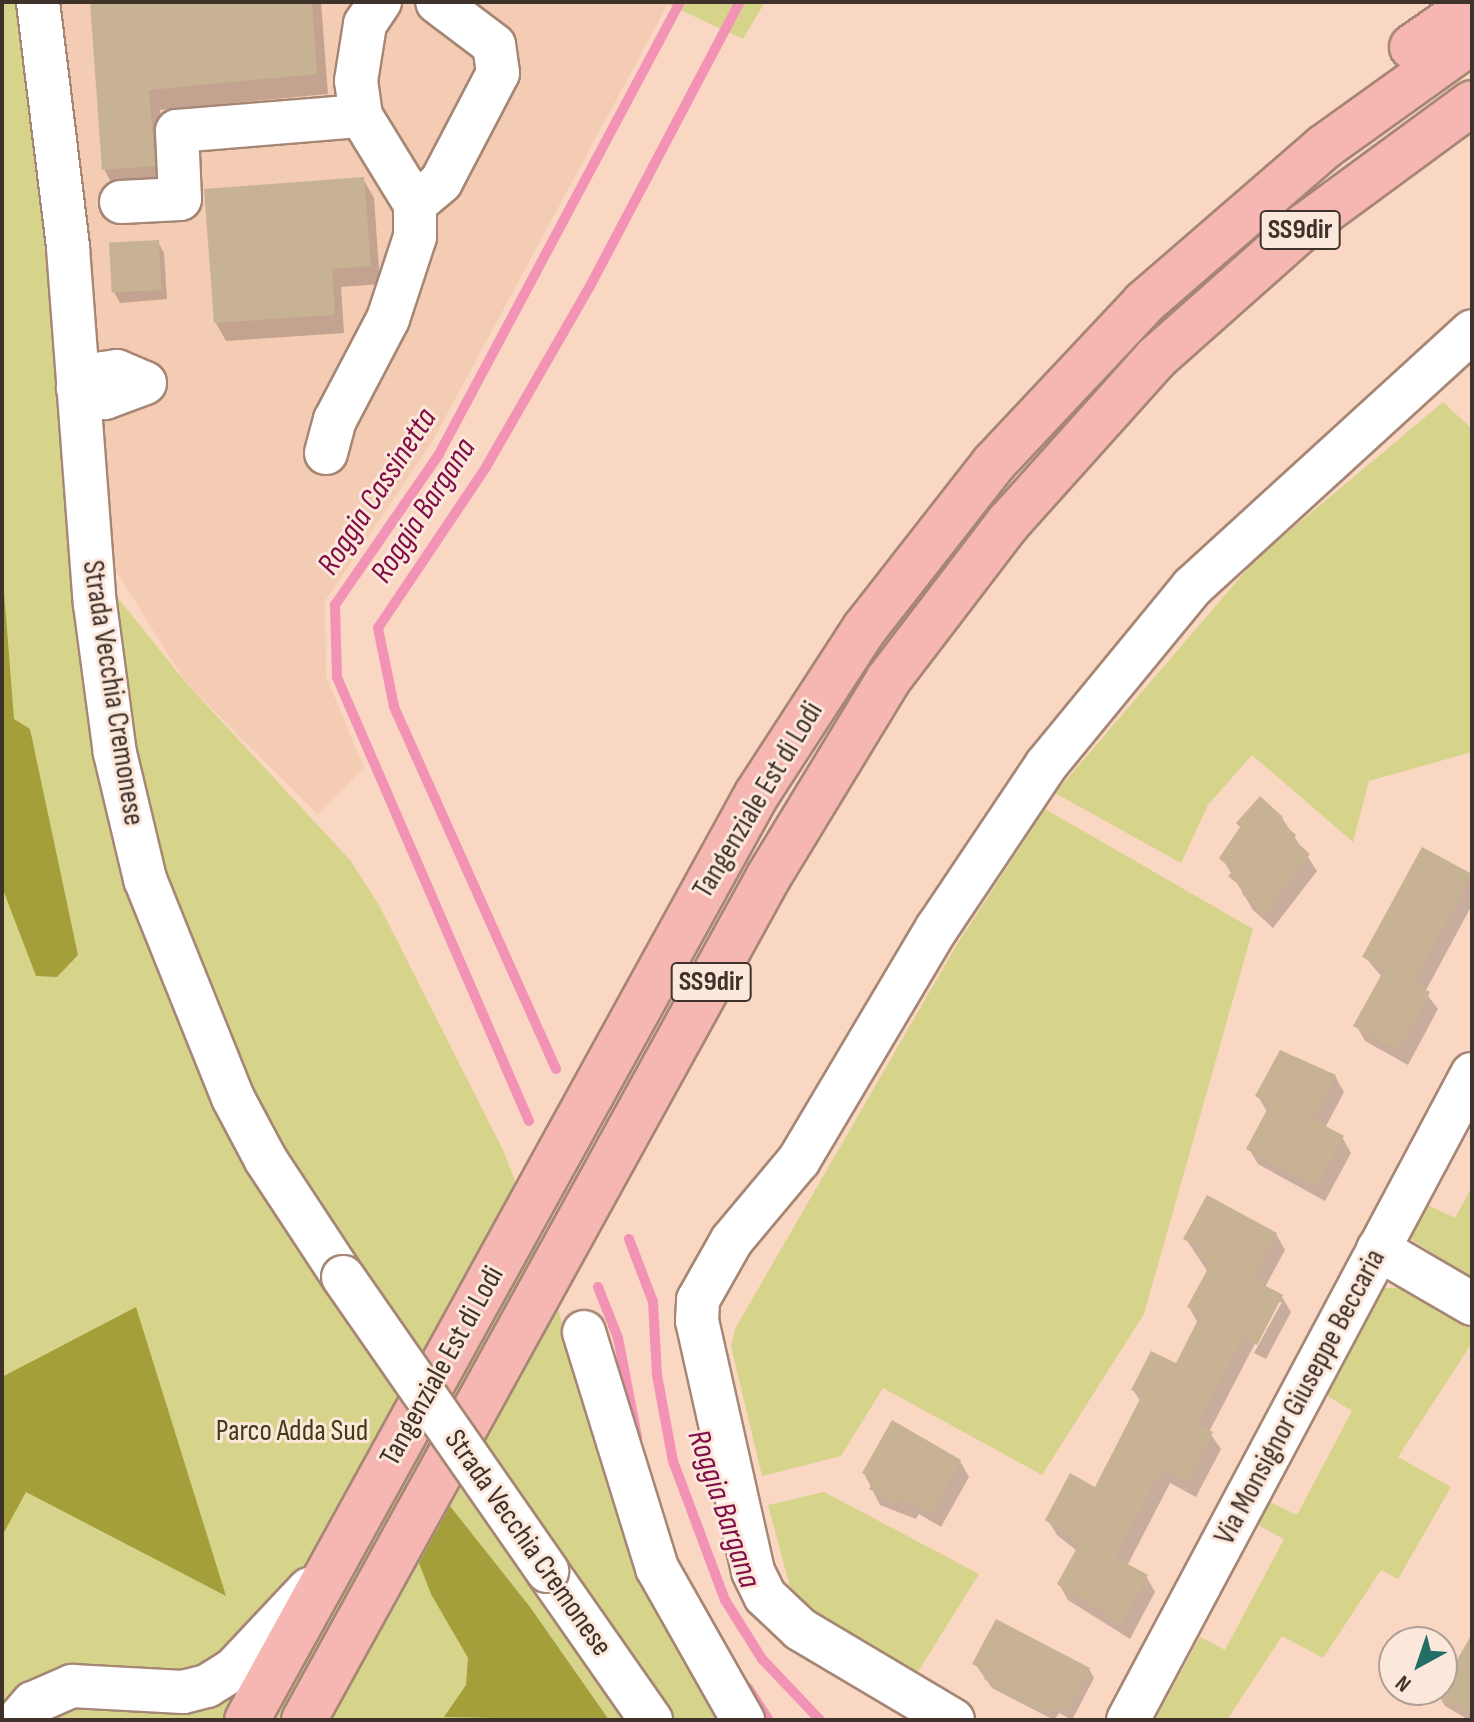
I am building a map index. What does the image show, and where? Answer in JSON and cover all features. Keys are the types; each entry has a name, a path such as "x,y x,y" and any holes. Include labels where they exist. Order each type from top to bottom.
{"highway":[{"path":"1324,147 1356,87 1472,5"},
{"name":"Tangenziale Est di Lodi","path":"247,1720 757,794 865,628 930,540 1062,388 1178,271 1324,147 1472,41"},
{"name":"Tangenziale Est di Lodi","path":"304,1720 769,876 888,680 1009,522 1156,358 1306,225 1394,157 1472,103"},
{"path":"1394,157 1472,128"}],"street":[{"name":"Strada Vecchia Cremonese","path":"38,2 68,248 95,604 115,753 145,879 233,1098 266,1160 343,1277 651,1720"},
{"path":"326,453 335,420 406,273 415,237 415,204 361,116 356,81 358,49 365,24 380,2"},
{"path":"415,204 441,182 498,73 494,45 437,2"},
{"path":"121,202 180,199 177,131 361,116"},
{"path":"953,1720 800,1629 765,1596 753,1571 697,1321 698,1300 732,1240 799,1160 937,928 1046,765 1203,577 1472,331"},
{"name":"Via Monsignor Giuseppe Beccaria","path":"1128,1720 1472,1074"},
{"path":"1378,1249 1472,1304"},
{"path":"584,1332 657,1568 743,1720"},
{"path":"149,1720 183,1692 233,1670 338,1555"},
{"path":"18,1720 33,1703 72,1686 183,1692"}],"shaded area":[{"path":"23,2 669,2 432,442 325,601 326,676 364,768 317,814 187,684 68,495"},
{"path":"2,566 14,719 30,729 78,955 57,977 36,976 2,887"},
{"path":"136,1307 226,1596 26,1492 2,1536 2,1377"},
{"path":"450,1506 530,1607 609,1720 444,1717 466,1685 468,1658 431,1594 419,1563"}],"green space":[{"name":"Parco Adda Sud","path":"2,2 23,2 90,548 118,598 187,684 350,860 379,905 503,1150 542,1249 588,1420 638,1565 724,1720 2,1720"},
{"path":"663,2 765,2 743,39"},
{"path":"1443,402 1472,429 1472,752 1369,781 1353,842 1252,755 1208,805 1181,863 1055,793 1256,559"},
{"path":"1045,809 1253,929 1144,1314 1042,1475 883,1388 841,1456 762,1476 731,1346 735,1329 956,946"},
{"path":"1472,1187 1472,1278 1409,1238 1426,1204 1455,1218"},
{"path":"1384,1288 1401,1288 1472,1328 1472,1343 1398,1457 1451,1487 1398,1579 1381,1570 1323,1658 1282,1636 1227,1720 1155,1720 1200,1637 1225,1650 1284,1539 1258,1525 1270,1502 1297,1515 1352,1411 1326,1395"},
{"path":"824,1492 979,1574 916,1675 817,1618 790,1587 768,1505"}],"building":[{"path":"90,2 312,2 317,74 149,90 155,166 102,170"},
{"path":"364,177 371,266 332,269 335,315 214,323 204,189"},
{"path":"159,240 162,290 112,293 109,243"},
{"path":"1260,796 1283,817 1280,821 1296,835 1293,839 1310,854 1264,914 1242,894 1245,890 1228,876 1233,871 1219,858 1240,827 1236,823"},
{"path":"1422,847 1472,874 1413,983 1430,992 1399,1050 1353,1026 1385,968 1362,957"},
{"path":"1280,1050 1336,1075 1313,1119 1344,1136 1316,1187 1246,1149 1270,1104 1255,1096"},
{"path":"1207,1195 1277,1233 1253,1279 1283,1295 1257,1345 1243,1337 1197,1424 1213,1432 1187,1482 1161,1469 1115,1557 1148,1575 1121,1625 1057,1584 1079,1544 1045,1520 1070,1473 1095,1487 1142,1395 1131,1390 1151,1351 1176,1363 1201,1314 1187,1307 1211,1263 1196,1255 1200,1248 1183,1239"},
{"path":"892,1420 961,1460 931,1513 910,1500 908,1505 896,1498 893,1503 869,1489 874,1480 862,1473"},
{"path":"996,1619 1090,1668 1067,1712 1054,1706 1050,1713 984,1679 988,1672 972,1664"},
{"path":"1472,1634 1472,1716 1454,1706 1458,1706 1458,1658"}],"waterway":[{"name":"Roggia Cassinetta","path":"529,1121 337,677 335,605 439,454 680,2"},
{"name":"Roggia Bargana","path":"556,1069 394,706 378,628 486,467 589,288 740,2"},
{"name":"Roggia Bargana","path":"629,1239 653,1302 657,1375 673,1461 725,1600 762,1659 820,1720"},
{"name":"Roggia Cassinetta","path":"598,1287 618,1338 637,1437"},
{"name":"Roggia Cassinetta","path":"748,1688 769,1720"}]}
